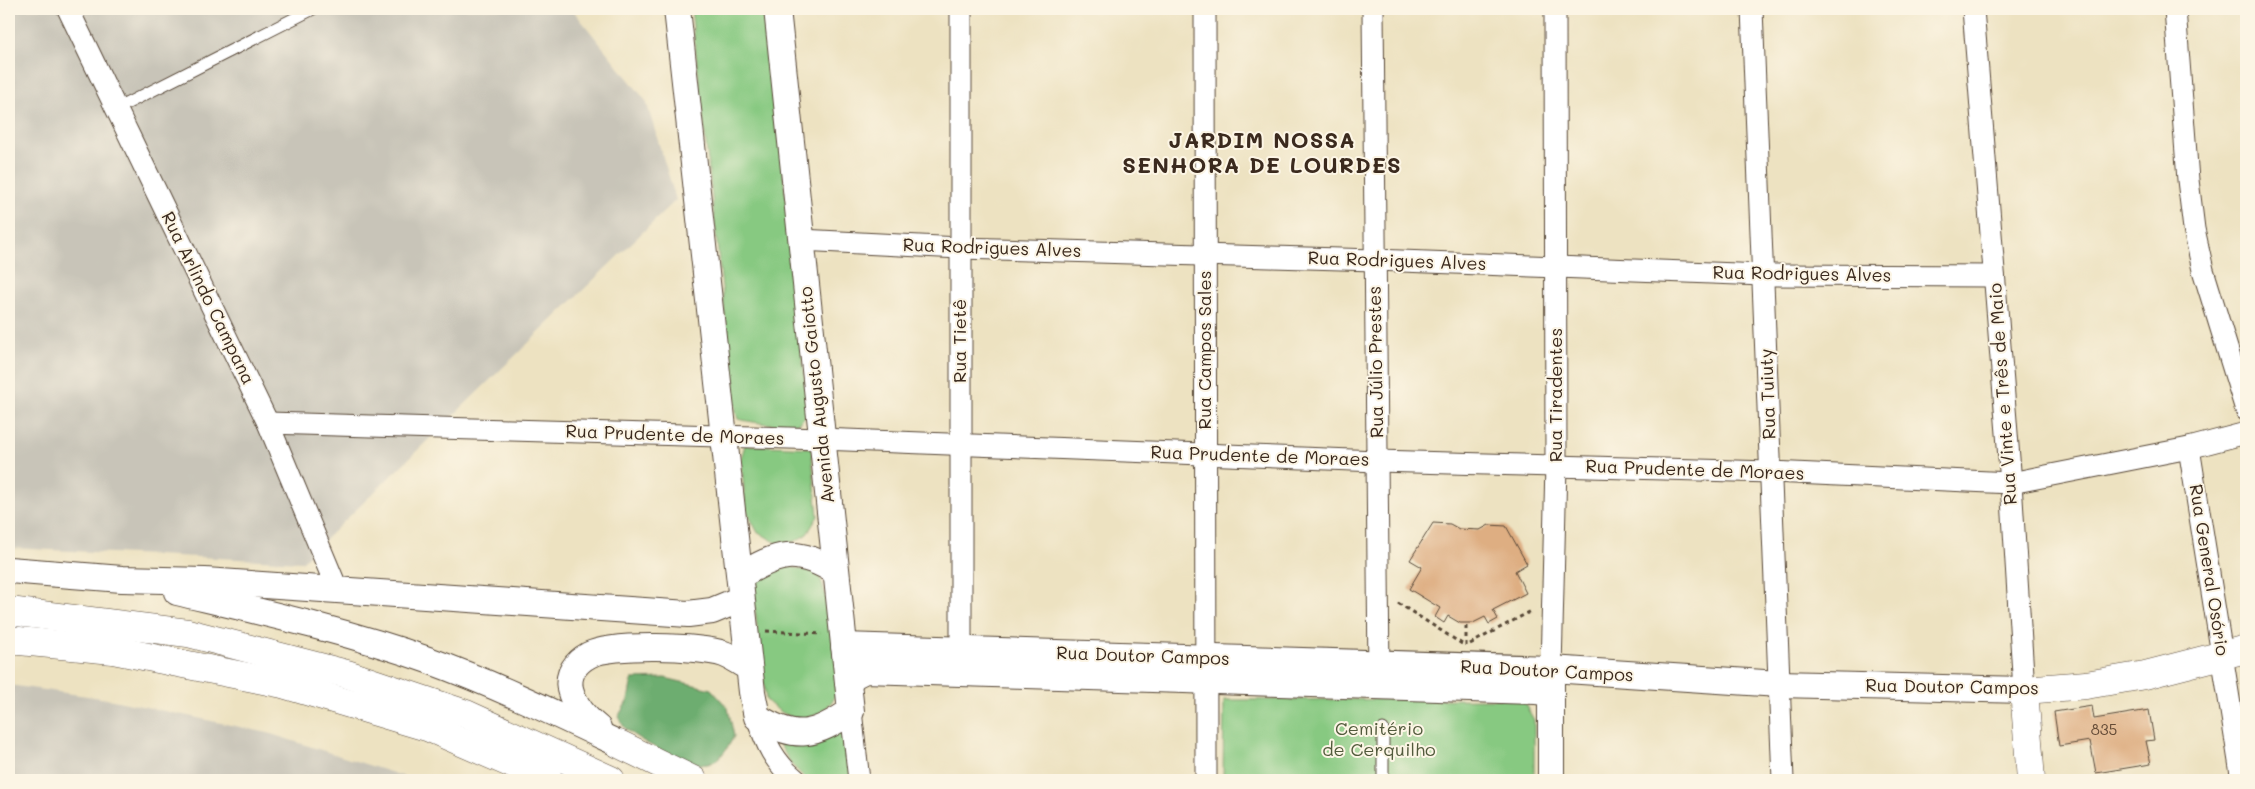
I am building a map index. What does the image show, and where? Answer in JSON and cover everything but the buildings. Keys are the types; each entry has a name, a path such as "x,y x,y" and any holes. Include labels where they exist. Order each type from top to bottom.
{"main road":[{"path":"9,611 188,633 347,674 466,714 611,780"},
{"path":"9,640 113,650 283,684 427,727 549,780"},
{"name":"Rua Doutor Campos","path":"2024,690 2086,685 2145,675 2235,652"},
{"name":"Rua Vinte e Três de Maio","path":"2024,690 2031,780"},
{"path":"619,744 693,780"}],"street":[{"name":"Rua Arlindo Campana","path":"68,9 268,423 338,592"},
{"path":"677,9 725,437 748,667 757,717 767,745 781,768 796,780"},
{"name":"Avenida Augusto Gaiotto","path":"776,9 821,439 860,780"},
{"name":"Rua Tietê","path":"961,9 961,662"},
{"name":"Rua Campos Sales","path":"1205,9 1206,780"},
{"name":"Rua Júlio Prestes","path":"1373,9 1379,675"},
{"name":"Rua Tiradentes","path":"1551,780 1552,605 1556,465 1555,9"},
{"name":"Rua Tuiuty","path":"1752,9 1783,780"},
{"name":"Rua Vinte e Três de Maio","path":"1973,9 2011,483 2024,690"},
{"path":"2175,9 2188,180 2194,229 2203,270 2246,410"},
{"name":"Rua Rodrigues Alves","path":"800,240 960,248 1375,260 1763,275 1994,276"},
{"name":"Rua Prudente de Moraes","path":"268,423 821,439 1377,461 1771,472 2011,483 2190,448 2246,433"},
{"name":"Rua General Osório","path":"2190,448 2235,652 2242,780"},
{"path":"9,570 122,580 205,581 338,592 688,614 712,611 741,588 768,560 788,556 816,560 836,572"},
{"path":"122,580 347,634 428,660 517,696 619,744"},
{"name":"Rua Doutor Campos","path":"844,640 961,662"},
{"path":"619,744 590,721 573,700 569,682 572,668 589,655 634,648 703,649 726,654 748,667"},
{"name":"Rua Doutor Campos","path":"848,682 855,675 866,670 961,662 1379,675 1551,669 1779,684 2024,690"},
{"name":"Rua Doutor Campos","path":"1379,675 1545,692 1551,697"},
{"path":"757,717 773,727 788,732 806,733 824,728 852,710"}],"lane":[{"path":"116,109 313,9"},
{"path":"1383,729 1384,780"}],"path":[{"path":"1378,598 1391,599 1466,646 1543,605 1552,605"},
{"path":"744,630 844,640"}],"shaded area":[{"path":"9,9 572,9 646,101 676,200 302,562 9,548"},
{"path":"9,685 108,699 268,733 415,780 9,780"}],"green space":[{"path":"691,9 766,9 808,411 798,423 786,425 768,424 738,419 736,413"},
{"path":"745,445 811,448 818,516 807,534 796,541 784,544 776,543 757,531 746,510 741,459"},
{"path":"777,564 818,573 830,615 840,685 836,695 826,708 806,718 788,715 766,700 752,583"},
{"path":"665,678 711,689 728,708 734,736 724,753 716,760 708,764 700,764 678,758 643,741 623,726 618,717 628,700 632,679"},
{"name":"Cemitério de Cerquilho","path":"1522,699 1534,720 1534,780 1223,780 1224,700"},
{"path":"842,724 853,780 807,780 791,764 776,738"}],"district":[{"name":"JARDIM NOSSA SENHORA DE LOURDES","path":"1262,152"}]}
